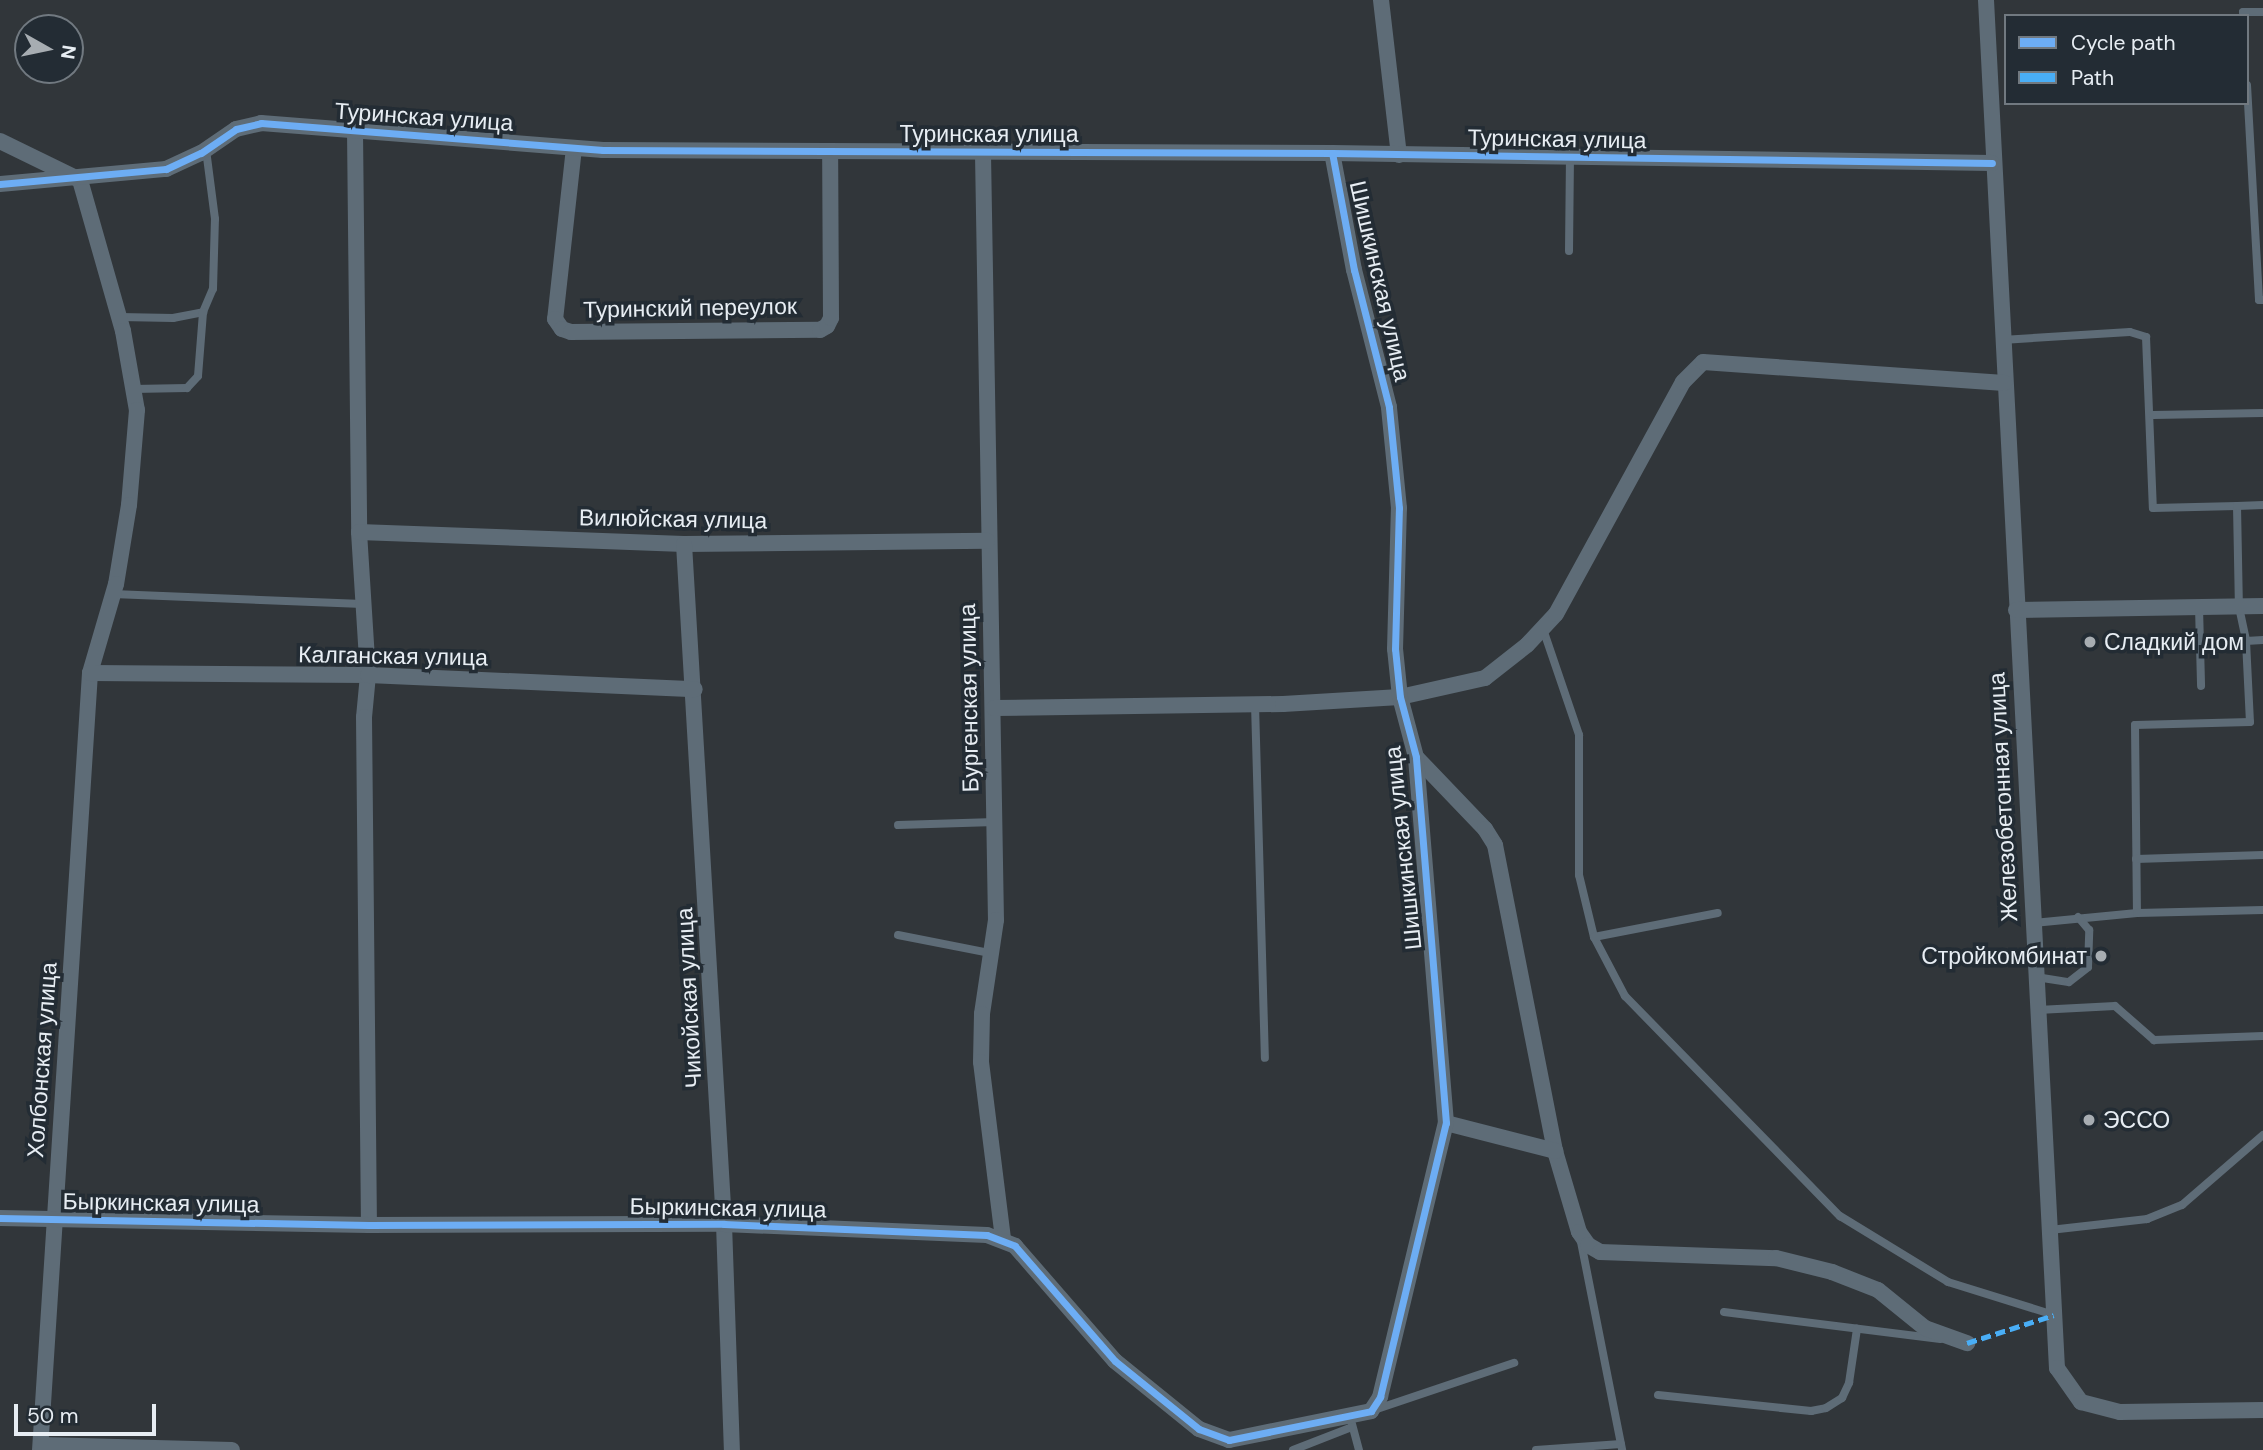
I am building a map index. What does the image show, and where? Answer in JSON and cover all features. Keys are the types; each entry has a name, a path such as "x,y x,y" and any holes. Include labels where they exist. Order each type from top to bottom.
{"street":[{"path":"1381,0 1399,155"},
{"name":"Железобетонная улица","path":"1986,0 1992,163 2057,1368 2081,1402 2120,1412 2263,1410"},
{"name":"Туринская улица","path":"0,184 80,180 166,169 206,150 236,129 261,123 574,148 983,154 1332,153 1570,159 1992,163"},
{"path":"355,131 359,532 368,675 363,716 369,1225"},
{"path":"0,141 80,180"},
{"name":"Туринский переулок","path":"574,148 555,319 562,329 571,332 820,330 827,326 831,318 830,152"},
{"name":"Шишкинская улица","path":"1332,153 1354,270 1389,407 1399,508 1395,649 1400,696 1416,757 1446,1123 1380,1397 1371,1411"},
{"name":"Бургенская улица","path":"983,154 987,541 994,708 996,920 990,953 981,1062 1003,1238"},
{"name":"Холбонская улица","path":"40,1448 90,673 113,594 130,505 136,410 119,317 80,180"},
{"path":"994,708 1255,704 1400,696 1485,678 1543,629 1575,585 1684,382 1703,362 2004,383"},
{"name":"Вилюйская улица","path":"359,532 684,544 987,541"},
{"name":"Чикойская улица","path":"684,544 695,689 724,1224 732,1450"},
{"path":"2016,610 2263,606"},
{"name":"Калганская улица","path":"90,673 368,675 695,689"},
{"name":"Шишкинская улица","path":"1416,757 1485,829 1495,845 1555,1151 1579,1232"},
{"path":"1446,1123 1555,1151"},
{"name":"Быркинская улица","path":"0,1218 369,1225 724,1224 1003,1238"},
{"path":"1579,1232 1600,1252 1776,1258 1832,1272 1878,1290 1925,1328 1967,1343"},
{"path":"1003,1238 1015,1246 1115,1361 1199,1429 1229,1440 1351,1422 1371,1411"},
{"path":"40,1448 232,1450"}],"lane":[{"path":"2248,105 2259,300 2263,300"},
{"path":"133,389 187,388 198,376 203,312 213,289 215,219 206,150"},
{"path":"1569,251 1570,159"},
{"path":"119,317 173,318 203,312"},
{"path":"2002,340 2130,332 2146,337 2152,415 2153,508 2263,505"},
{"path":"2152,415 2263,413"},
{"path":"2137,913 2135,725 2250,722 2246,641 2239,607 2237,506"},
{"path":"113,594 363,604"},
{"path":"2199,607 2201,686"},
{"path":"1543,629 1579,734 1579,875 1594,937 1625,996 1840,1216 1948,1282 2054,1315"},
{"path":"2246,641 2263,640"},
{"path":"1255,704 1265,1058"},
{"path":"898,825 995,822"},
{"path":"2136,859 2263,855"},
{"path":"2033,923 2137,913 2263,910"},
{"path":"1594,937 1718,914"},
{"path":"2036,977 2068,982 2088,967 2089,930 2078,917"},
{"path":"898,935 990,953"},
{"path":"2038,1010 2115,1006 2154,1040 2263,1035"},
{"path":"2050,1230 2147,1219 2182,1205 2263,1135"},
{"path":"1536,1450 1621,1447 1579,1232"},
{"path":"1724,1312 1967,1343"},
{"path":"1658,1395 1811,1411 1826,1408 1842,1398 1849,1383 1857,1329"},
{"path":"1371,1411 1514,1363"},
{"path":"1293,1450 1351,1422 1359,1450"}],"marked path":[{"path":"1967,1343 2054,1315"}],"cycle path":[{"path":"0,184 166,169 201,153 236,129 261,123 603,150 1332,153 1992,163"},
{"path":"0,1218 369,1225 724,1224 987,1235 1015,1246 1115,1361 1199,1429 1229,1440 1371,1411 1380,1397 1446,1123 1416,757 1400,697 1395,649 1399,508 1389,407 1354,270 1332,153"}],"place":[{"name":"Сладкий дом","path":"2090,642"},
{"name":"Стройкомбинат","path":"2101,956"},
{"name":"ЭССО","path":"2089,1120"}]}
